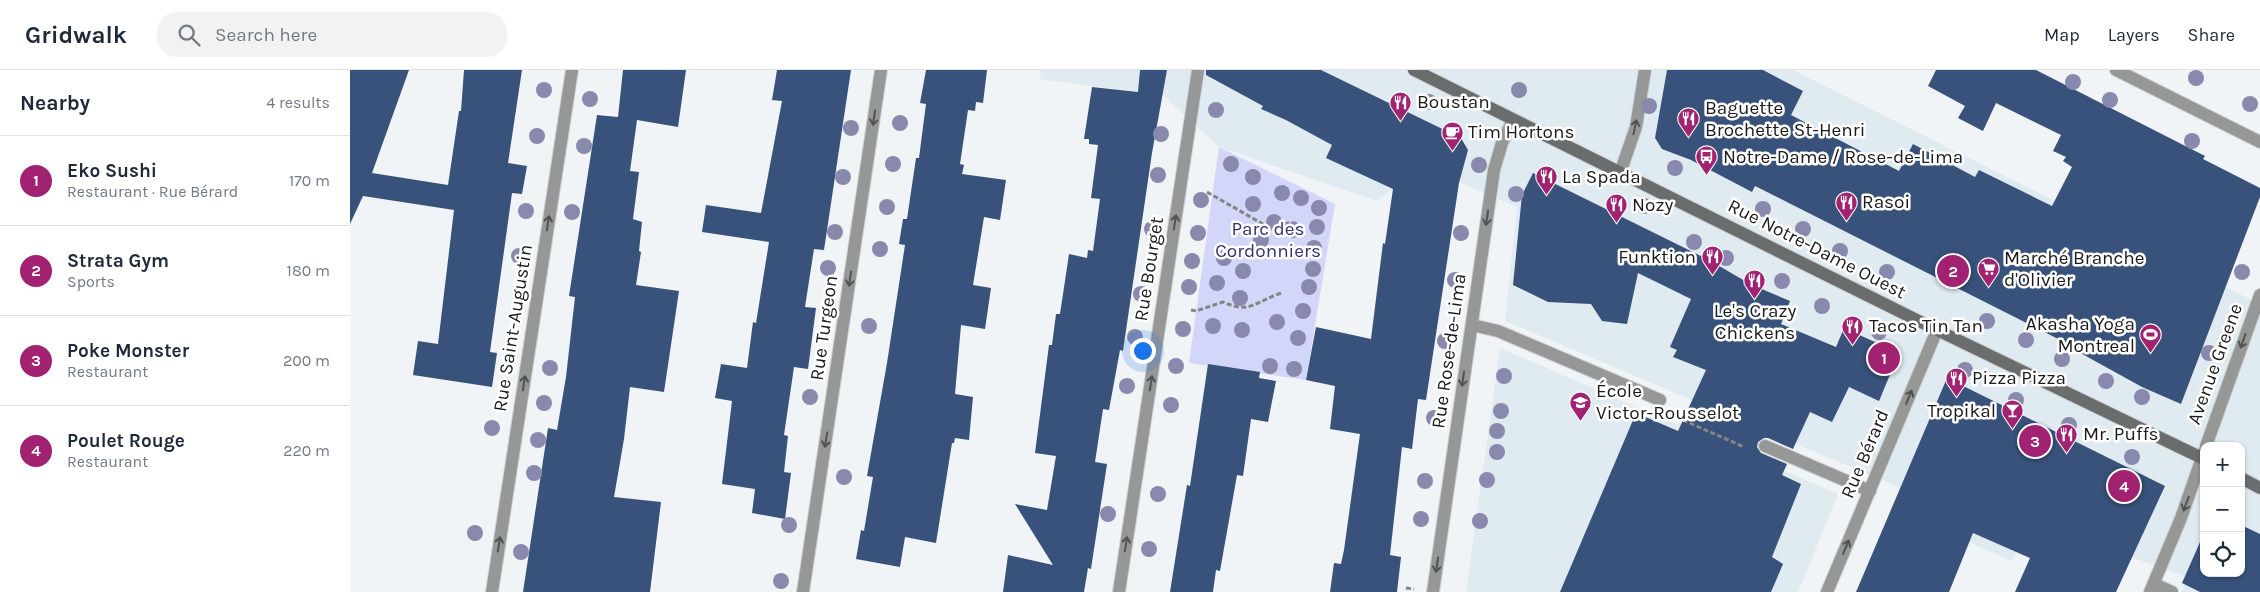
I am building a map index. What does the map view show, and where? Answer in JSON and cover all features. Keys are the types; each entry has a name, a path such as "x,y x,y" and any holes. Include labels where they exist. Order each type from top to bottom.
{"main road":[{"name":"Rue Notre-Dame Ouest","path":"1414,70 1937,330 2200,456"},
{"path":"2245,480 2260,488"}],"street":[{"name":"Rue Saint-Augustin","path":"492,592 572,70"},
{"name":"Rue Turgeon","path":"803,592 881,70"},
{"name":"Rue Bourget","path":"1119,592 1198,70"},
{"path":"1620,172 1636,127 1645,70"},
{"path":"2116,70 2260,142"},
{"name":"Rue Rose-de-Lima","path":"1433,592 1494,170 1502,143 1513,120"},
{"name":"Avenue Greene","path":"2207,442 2260,295"},
{"path":"1472,325 1498,331 1660,400"},
{"name":"Rue Bérard","path":"1827,592 1937,330"},
{"path":"1765,446 1870,491"},
{"path":"2172,592 2152,588 2200,465"}],"path":[{"path":"1207,192 1275,231 1281,225 1290,222 1299,224"},
{"path":"1191,310 1196,311 1223,302 1237,308 1248,308 1282,293"},
{"path":"1676,417 1749,449"}],"shaded area":[{"path":"1041,70 1793,70 2260,304 2260,592 2182,592 2187,577 2130,557 2033,515 2012,561 1895,509 1905,490 1505,321 1517,207 1423,167 1377,201 1219,147 1163,95 1040,79"},
{"name":"École Victor-Rousselot","path":"1500,348 1838,494 1798,592 1466,592"}],"green space":[{"name":"Parc des Cordonniers","path":"1219,147 1335,204 1306,380 1189,363"}],"building":[{"path":"350,70 409,70 372,173 448,185 459,111 461,111 464,70 522,70 508,163 527,166 522,194 512,193 490,352 497,353 492,387 413,375 418,341 438,344 454,210 363,196 350,224"},
{"path":"623,70 686,70 678,127 637,120 630,171 639,172 633,219 642,222 639,251 641,252 636,285 679,291 664,392 630,387 624,439 614,497 661,502 650,592 523,592 548,428 557,430 566,377 575,297 569,296 597,115 618,117"},
{"path":"777,70 851,70 824,250 814,249 805,307 816,308 808,369 794,367 784,435 788,436 784,472 791,473 785,519 752,513 755,489 722,484 732,401 715,398 721,364 747,368 753,322 756,323 769,242 702,232 706,205 761,213 782,101 772,100"},
{"path":"926,70 987,70 983,103 976,102 975,111 968,110 960,164 964,165 962,174 1006,180 1000,220 984,217 973,285 991,288 985,329 961,325 955,394 973,397 969,440 955,438 954,443 952,443 936,543 905,537 900,567 856,559 861,530 864,531 873,477 867,476 905,245 899,244 903,219 907,219 916,158 919,158 926,104 920,103"},
{"path":"1140,70 1167,70 1152,153 1123,351 1120,350 1109,410 1103,409 1095,462 1107,464 1091,569 1088,568 1084,592 1003,592 1008,555 1053,565 1015,504 1047,510 1056,456 1035,453 1049,345 1052,345 1056,314 1060,314 1069,254 1087,258 1088,250 1093,251 1100,199 1091,198 1098,145 1089,144 1089,139 1084,139 1092,87 1138,92"},
{"path":"1206,70 1321,70 1461,138 1468,150 1459,183 1426,400 1418,399 1412,449 1402,447 1390,555 1401,557 1397,592 1330,592 1334,563 1341,564 1344,550 1360,434 1330,429 1335,386 1306,380 1316,327 1371,339 1383,243 1385,244 1393,189 1326,158 1332,145 1261,109 1263,106 1206,75"},
{"path":"1667,70 1763,70 1803,91 1791,115 1899,171 1913,144 1975,177 1979,170 2052,206 2072,167 2063,161 2066,157 2053,151 2061,135 1996,103 1983,131 1958,118 1965,106 1928,86 1936,70 2036,70 2205,156 2203,159 2260,188 2260,197 2181,404 2142,387 2075,350 2076,348 1755,186 1752,192 1691,160 1662,149 1655,138"},
{"path":"1533,173 1709,260 1750,284 1790,301 1781,324 1836,347 1844,328 1899,353 1879,401 1849,387 1832,422 1810,412 1793,449 1768,438 1758,442 1757,447 1761,453 1787,464 1782,475 1801,484 1772,557 1783,564 1771,592 1560,592 1636,413 1678,431 1706,370 1673,357 1677,350 1670,347 1691,299 1638,273 1627,324 1602,321 1591,304 1548,302 1513,285 1522,195"},
{"path":"1208,364 1260,372 1259,378 1276,381 1268,422 1251,419 1243,476 1237,475 1220,571 1216,570 1213,592 1170,592 1187,485 1190,486"},
{"path":"1947,378 2165,486 2116,592 2015,592 2030,558 1973,533 1949,592 1856,592"},
{"path":"2245,527 2260,534 2260,592 2200,592 2182,583 2200,542 2200,577 2245,577"}],"place":[{"name":"Boustan","path":"1401,121"},
{"name":"Baguette Brochette St-Henri","path":"1689,138"},
{"name":"Tim Hortons","path":"1452,151"},
{"name":"Notre-Dame / Rose-de-Lima","path":"1707,176"},
{"name":"La Spada","path":"1546,196"},
{"name":"Rasoi","path":"1846,221"},
{"name":"Nozy","path":"1616,224"},
{"name":"Strata Gym","path":"1953,271"},
{"name":"Funktion","path":"1712,276"},
{"name":"Marché Branche d'Olivier","path":"1988,288"},
{"name":"Le's Crazy Chickens","path":"1755,299"},
{"name":"Tacos Tin Tan","path":"1853,345"},
{"name":"Akasha Yoga Montreal","path":"2151,354"},
{"name":"Eko Sushi","path":"1884,358"},
{"name":"Pizza Pizza","path":"1956,397"},
{"name":"École Victor-Rousselot","path":"1580,421"},
{"name":"Tropikal","path":"2012,430"},
{"name":"Poke Monster","path":"2035,441"},
{"name":"Mr. Puffs","path":"2067,453"},
{"name":"Poulet Rouge","path":"2124,486"}]}
